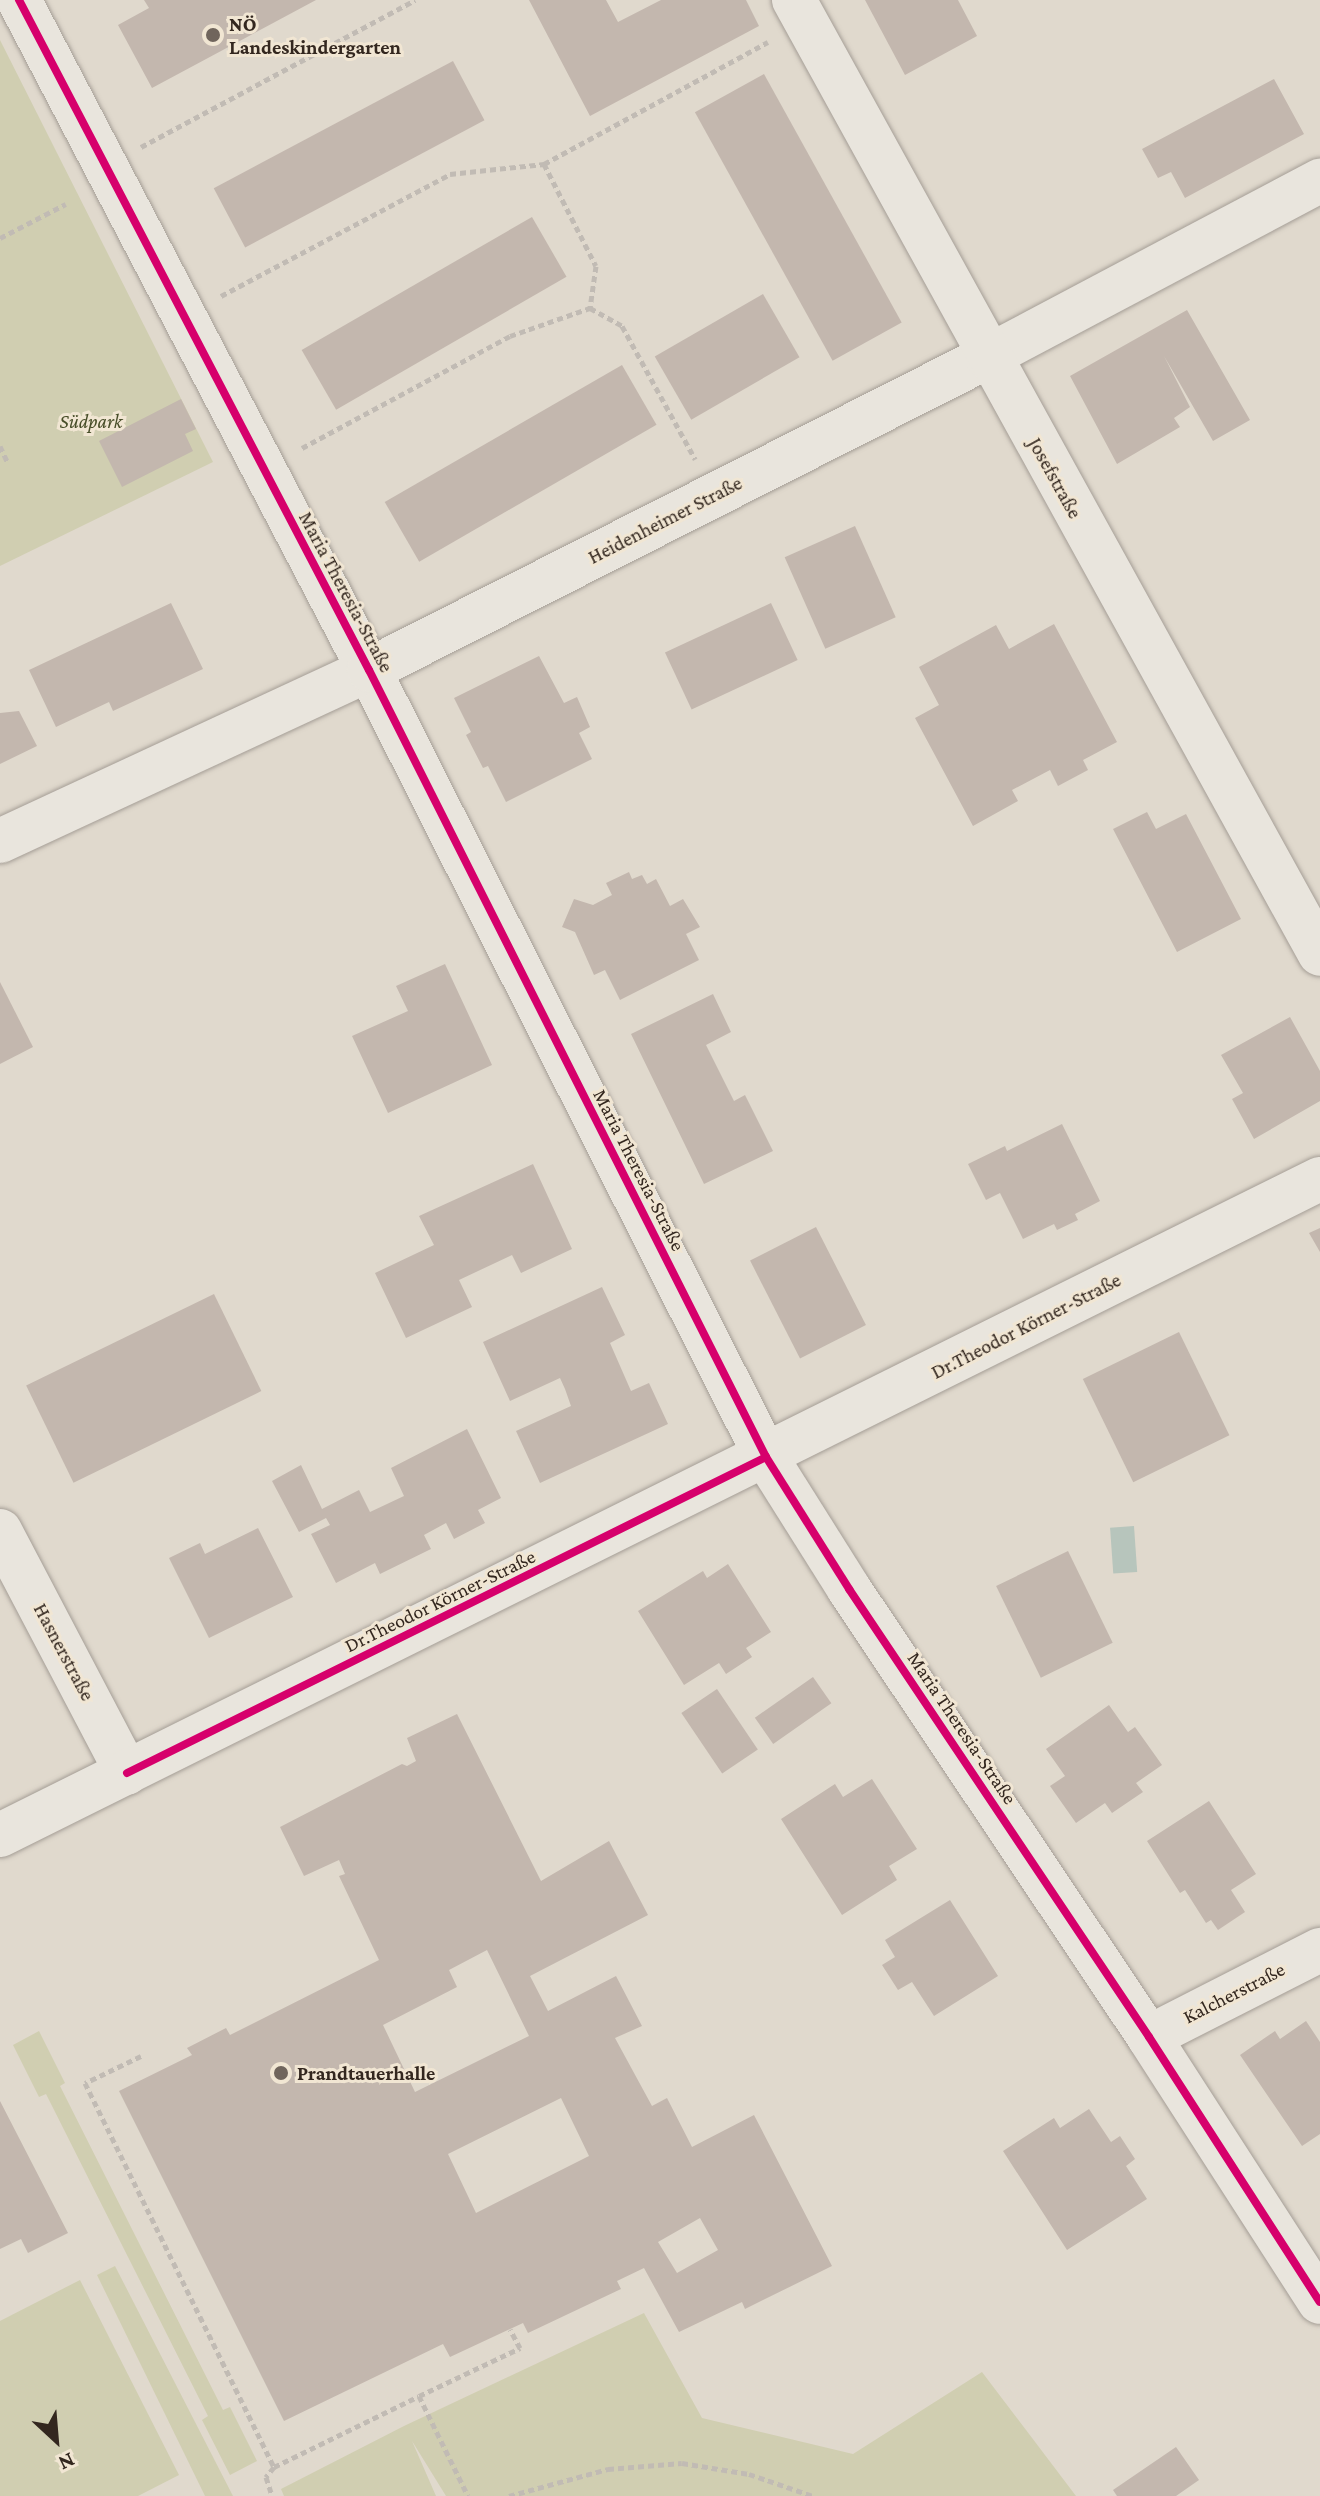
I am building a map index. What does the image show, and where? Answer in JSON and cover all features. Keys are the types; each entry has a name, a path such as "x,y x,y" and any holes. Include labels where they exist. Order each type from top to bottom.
{"street":[{"name":"Maria Theresia-Straße","path":"19,0 369,670 766,1457 849,1589 1149,2037 1320,2302"},
{"name":"Josefstraße","path":"800,11 987,357 1320,954"},
{"name":"Heidenheimer Straße","path":"0,841 369,670 987,357 1320,181"},
{"name":"Dr.Theodor Körner-Straße","path":"0,1835 1320,1179"},
{"name":"Hasnerstraße","path":"0,1531 127,1773"},
{"name":"Kalcherstraße","path":"1149,2037 1320,1950"}],"path":[{"path":"104,167 415,0"},
{"path":"182,316 450,174 544,164 800,11"},
{"path":"544,164 596,266 590,308"},
{"path":"0,238 66,204"},
{"path":"263,469 510,336 590,308 622,326 714,495"},
{"path":"0,446 8,463"},
{"path":"141,2056 85,2083 274,2467"},
{"path":"272,2496 266,2477 274,2467 520,2348 510,2329"},
{"path":"419,2396 468,2496"},
{"path":"509,2496 608,2469 682,2463 749,2474 813,2496"}],"green space":[{"name":"Südpark","path":"0,40 213,462 0,566"},
{"path":"39,2031 65,2083 60,2086 223,2410 230,2407 257,2461 230,2475 202,2420 208,2416 46,2094 39,2097 13,2045"},
{"path":"115,2266 233,2496 205,2496 97,2275"},
{"path":"80,2280 179,2475 138,2496 0,2496 0,2321"},
{"path":"644,2313 702,2418 853,2454 982,2372 1076,2496 446,2496 412,2441 436,2496 284,2496 281,2489 404,2426"}],"shaded area":[{"path":"1134,1526 1137,1572 1113,1574 1110,1528"}],"building":[{"path":"144,0 316,0 152,88 118,25 149,8"},
{"path":"529,0 606,0 618,22 661,0 746,0 759,26 590,116"},
{"path":"865,0 958,0 977,36 905,75"},
{"path":"453,61 484,120 245,247 214,188"},
{"path":"764,74 902,322 833,361 695,112"},
{"path":"1274,79 1304,134 1185,198 1171,172 1158,178 1142,149"},
{"path":"532,217 566,277 336,410 302,350"},
{"path":"763,294 800,357 691,420 655,356"},
{"path":"1187,310 1250,420 1213,441 1164,356 1190,407 1174,418 1180,427 1117,464 1070,376"},
{"path":"622,365 656,425 419,562 385,502"},
{"path":"181,399 196,429 185,434 193,451 122,487 99,441"},
{"path":"855,526 896,617 825,649 785,557"},
{"path":"171,603 203,669 113,711 109,702 56,727 29,670"},
{"path":"771,603 798,660 692,710 665,652"},
{"path":"1054,624 1117,742 1083,760 1088,770 1058,786 1050,770 1012,790 1018,801 973,826 915,718 939,705 919,667 996,625 1009,649"},
{"path":"539,656 564,703 577,697 590,727 579,733 592,759 506,802 488,766 483,768 466,735 471,732 454,698"},
{"path":"19,711 37,746 0,764 0,713"},
{"path":"1147,812 1156,829 1186,814 1241,919 1177,952 1113,829"},
{"path":"629,872 632,879 642,875 647,884 656,879 670,906 683,899 700,927 686,934 699,960 620,1000 605,970 594,975 575,932 562,927 574,899 593,905 612,895 606,883"},
{"path":"445,964 492,1065 388,1113 352,1036 408,1011 396,986"},
{"path":"0,982 33,1047 0,1064"},
{"path":"713,994 731,1032 706,1045 734,1101 745,1095 773,1151 704,1184 631,1034"},
{"path":"1290,1017 1320,1071 1320,1101 1254,1139 1232,1099 1243,1093 1221,1055"},
{"path":"1062,1124 1100,1201 1075,1214 1078,1220 1057,1230 1054,1224 1023,1239 1000,1193 986,1200 968,1164 1005,1146 1007,1151"},
{"path":"533,1164 572,1249 521,1273 512,1255 459,1280 472,1307 406,1338 375,1273 434,1245 419,1216"},
{"path":"816,1227 866,1325 800,1359 750,1261"},
{"path":"1320,1228 1320,1252 1309,1233"},
{"path":"602,1287 625,1335 610,1343 631,1391 649,1383 668,1424 540,1483 516,1431 571,1406 565,1389 560,1378 510,1401 483,1342"},
{"path":"214,1294 261,1391 73,1483 26,1386"},
{"path":"1179,1332 1229,1435 1133,1482 1083,1379"},
{"path":"467,1429 501,1498 478,1510 485,1523 454,1539 446,1523 424,1535 431,1549 380,1574 375,1563 336,1583 311,1534 330,1525 326,1518 299,1532 272,1481 301,1465 322,1509 359,1490 370,1512 404,1496 391,1468"},
{"path":"258,1528 293,1597 209,1638 169,1558 200,1543 205,1554"},
{"path":"1068,1551 1113,1643 1041,1678 996,1586"},
{"path":"728,1564 771,1632 746,1648 752,1657 726,1674 719,1663 684,1685 638,1611 703,1571 707,1578"},
{"path":"813,1677 831,1703 773,1744 755,1718"},
{"path":"717,1689 758,1750 722,1774 681,1713"},
{"path":"1109,1705 1128,1732 1135,1727 1162,1765 1136,1783 1143,1792 1112,1813 1105,1803 1076,1823 1050,1786 1065,1776 1046,1749"},
{"name":"Prandtauerhalle","path":"457,1714 541,1881 609,1841 648,1915 530,1976 548,2011 616,1976 642,2026 615,2038 652,2106 667,2098 692,2147 754,2115 832,2266 745,2309 742,2302 679,2332 644,2268 617,2281 621,2289 528,2333 523,2323 450,2357 443,2344 284,2421 119,2091 192,2055 187,2048 226,2028 230,2035 379,1960 339,1876 345,1874 339,1860 304,1876 280,1827 402,1764 407,1766 416,1761 407,1738","holes":["487,1950 529,2036 415,2092 383,2025 457,1987 449,1970","561,2098 589,2156 476,2213 448,2154","700,2218 718,2250 677,2273 658,2242"]},
{"path":"872,1779 917,1849 889,1866 897,1880 842,1915 781,1819 835,1784 843,1797"},
{"path":"1209,1801 1256,1874 1231,1890 1245,1912 1218,1930 1211,1920 1206,1923 1185,1890 1180,1893 1147,1841"},
{"path":"950,1900 998,1976 934,2016 912,1982 898,1990 882,1965 895,1957 885,1940"},
{"path":"1306,2021 1320,2042 1320,2134 1302,2146 1240,2055 1275,2031 1280,2039"},
{"path":"0,2101 68,2233 28,2253 21,2239 0,2249"},
{"path":"1089,2109 1111,2142 1120,2136 1135,2159 1126,2166 1147,2199 1067,2250 1003,2151 1054,2118 1060,2128"},
{"path":"1176,2447 1199,2480 1176,2496 1117,2496 1113,2490"}],"cycle path":[{"path":"19,0 369,670 766,1457 849,1589 1149,2037 1320,2302"},
{"path":"127,1773 766,1457"}],"place":[{"name":"NÖ Landeskindergarten","path":"213,35"},
{"name":"Prandtauerhalle","path":"281,2073"}]}
